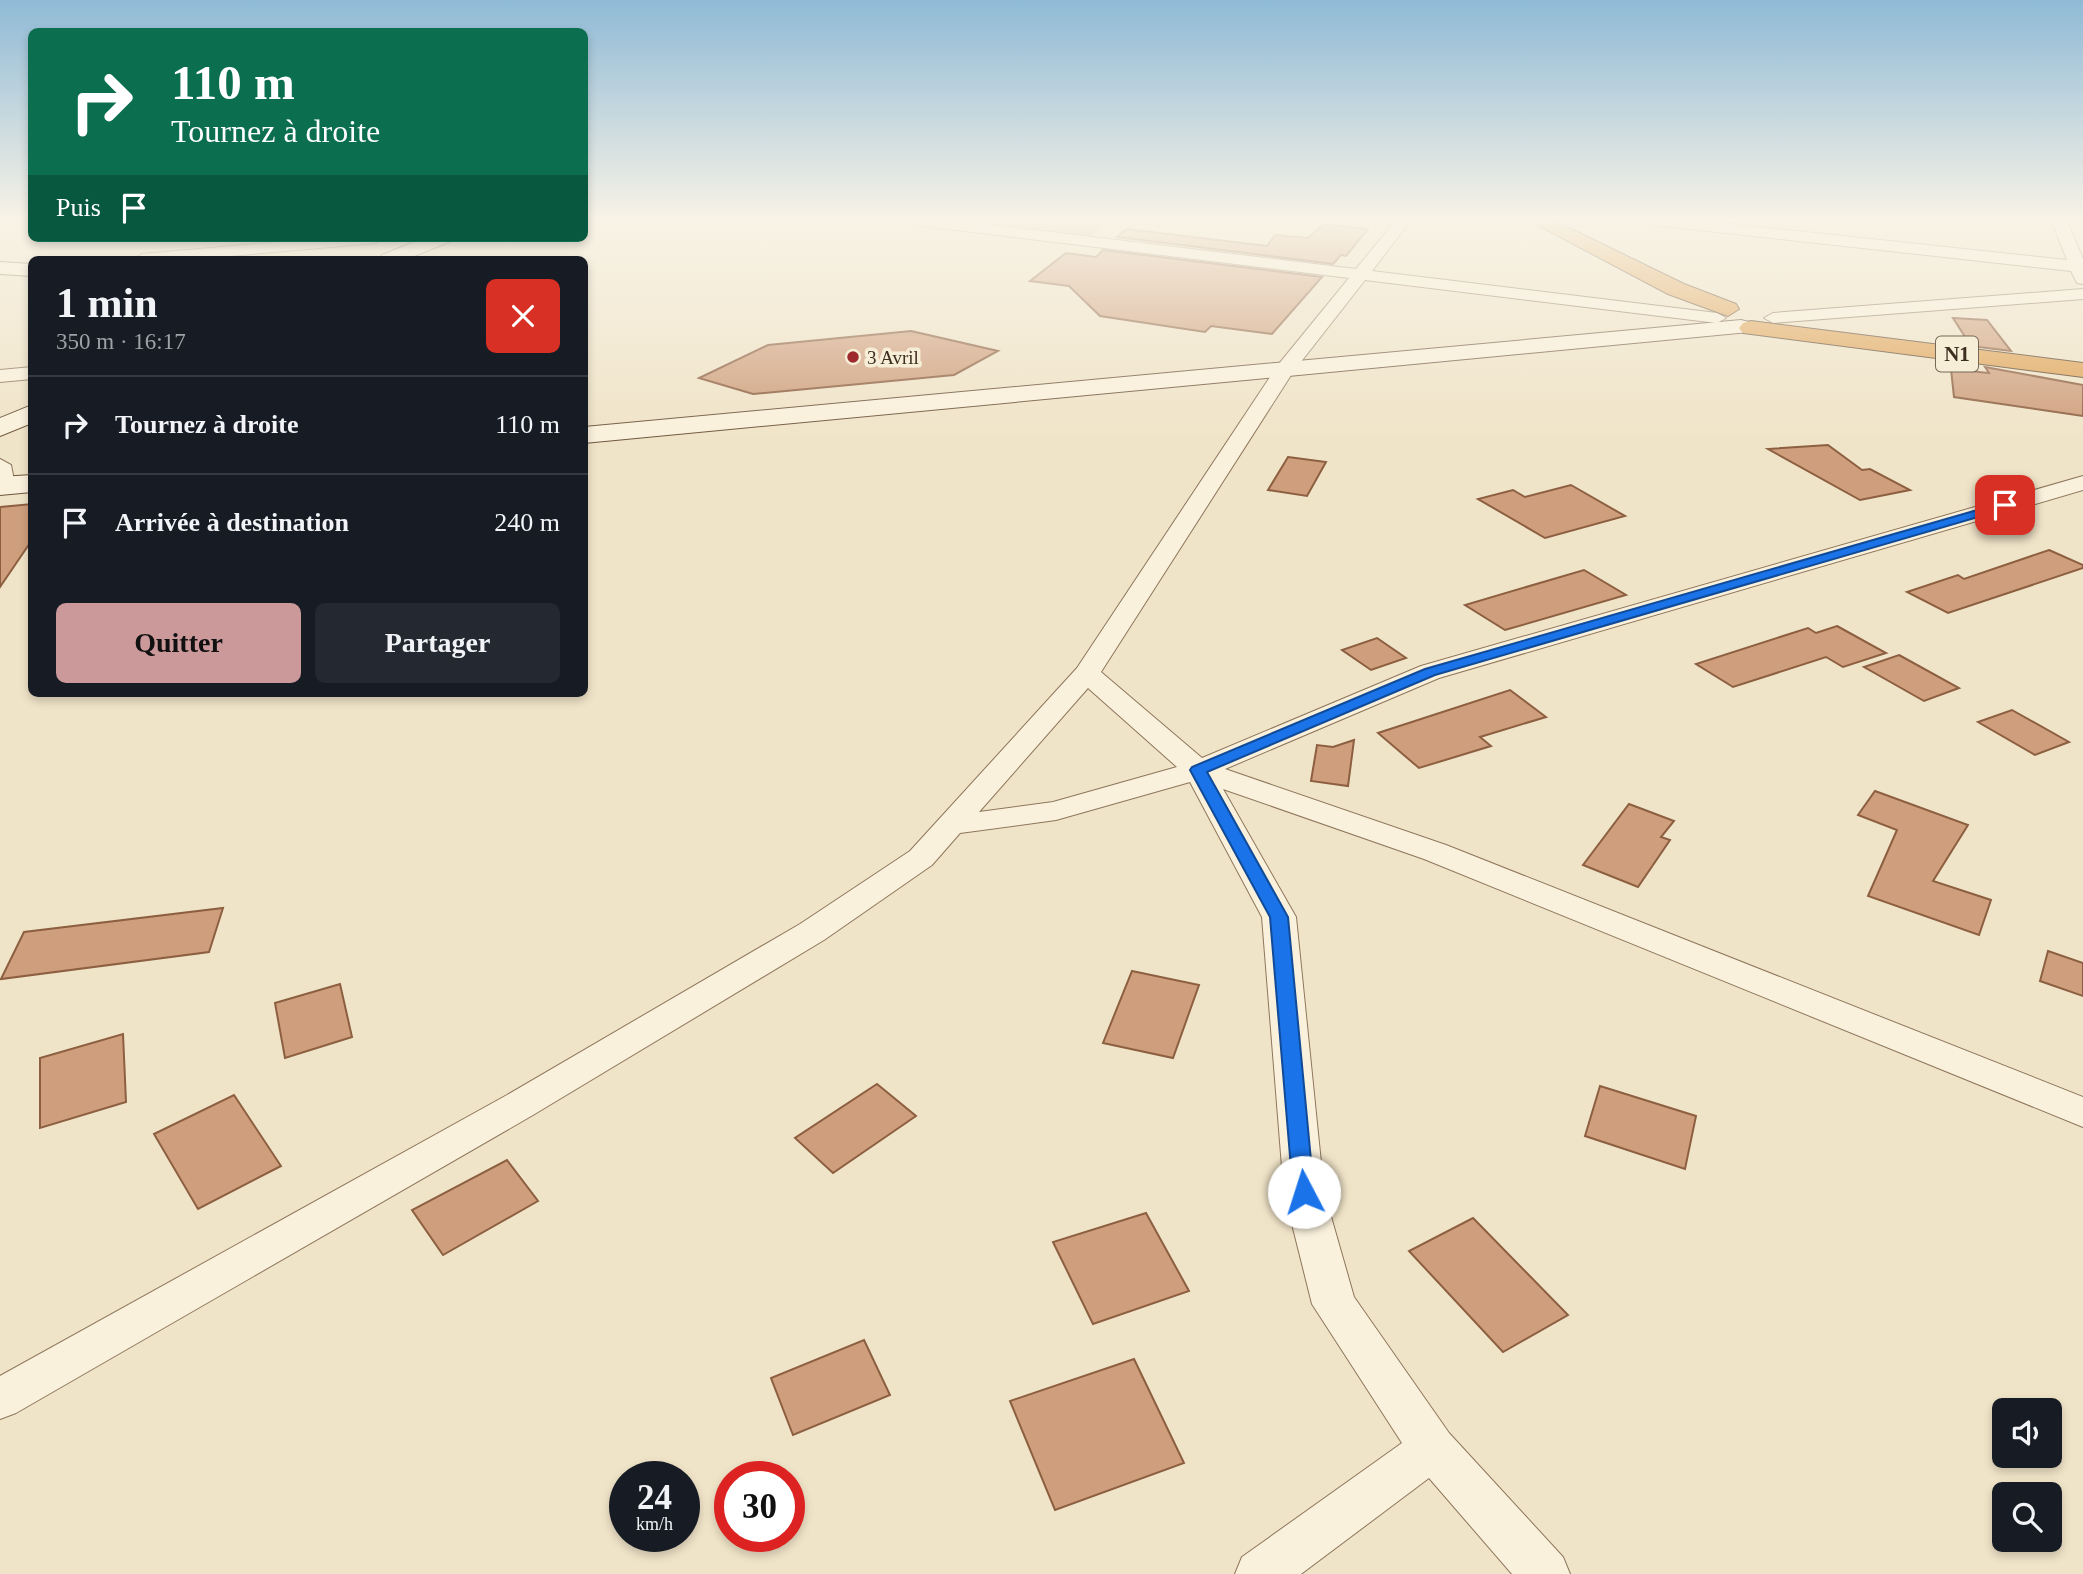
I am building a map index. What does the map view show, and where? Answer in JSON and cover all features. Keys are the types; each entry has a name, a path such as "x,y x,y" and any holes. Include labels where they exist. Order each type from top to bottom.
{"highway":[{"name":"N1","path":"1682,292 1740,320 1832,338 2083,370"}],"main road":[{"path":"588,435 1672,331 1740,320"},
{"path":"0,428 28,415"}],"street":[{"path":"0,1399 520,1105 813,932 920,858 953,825 1087,673 1285,369 1344,292"},
{"path":"1506,292 1740,320 2083,294"},
{"path":"0,376 28,373"},
{"path":"953,825 1056,811 1198,770 1430,672 2083,482"},
{"path":"1087,673 1198,770 1279,917 1304,1192 1335,1304 1432,1448 1545,1574"},
{"path":"1198,770 1435,852 2083,1113"},
{"path":"1260,1574 1432,1448"}],"building":[{"path":"1076,292 1308,292 1272,334 1211,326 1205,332 1100,316"},
{"path":"1953,318 1987,320 2011,351 1971,346"},
{"path":"911,331 998,351 954,375 753,394 699,378 768,345"},
{"path":"1985,367 2083,385 2083,416 1954,397 1951,369 1989,373"},
{"path":"1828,445 1862,470 1870,469 1910,490 1860,500 1768,449"},
{"path":"1288,457 1326,462 1307,496 1268,490"},
{"path":"1571,485 1625,516 1545,538 1478,499 1513,490 1525,497"},
{"path":"28,504 28,546 0,587 0,507"},
{"path":"2049,550 2083,565 2083,568 1948,613 1907,592 1958,575 1964,579"},
{"path":"1584,570 1626,595 1505,630 1465,605"},
{"path":"1837,626 1886,653 1843,667 1826,657 1733,687 1696,664 1808,628 1816,633"},
{"path":"1377,638 1406,658 1371,670 1342,650"},
{"path":"1899,655 1959,688 1924,701 1864,667"},
{"path":"1510,690 1546,717 1480,737 1491,746 1419,768 1378,733"},
{"path":"2012,710 2069,742 2035,755 1978,722"},
{"path":"1354,740 1348,786 1311,781 1317,745 1333,747"},
{"path":"1875,791 1968,825 1933,881 1991,900 1979,935 1868,896 1897,830 1858,815"},
{"path":"1629,804 1674,821 1661,837 1670,840 1638,887 1583,865"},
{"path":"223,908 209,952 1,979 24,932"},
{"path":"2048,951 2083,963 2083,996 2040,981"},
{"path":"1132,971 1199,985 1173,1058 1103,1043"},
{"path":"340,984 352,1037 285,1058 275,1003"},
{"path":"123,1034 126,1102 40,1128 40,1058"},
{"path":"877,1084 916,1116 833,1173 795,1138"},
{"path":"1600,1086 1696,1116 1685,1169 1585,1136"},
{"path":"234,1095 281,1166 198,1209 154,1134"},
{"path":"507,1160 538,1201 443,1255 412,1210"},
{"path":"1146,1213 1189,1291 1093,1324 1053,1242"},
{"path":"1473,1218 1568,1315 1503,1352 1409,1251"},
{"path":"864,1340 890,1395 793,1435 771,1378"},
{"path":"1134,1359 1184,1463 1055,1510 1010,1401"}],"place":[{"name":"3 Avril","path":"853,357"}],"route":[{"path":"1304,1192 1279,917 1198,770 1430,672 2005,505"}]}
